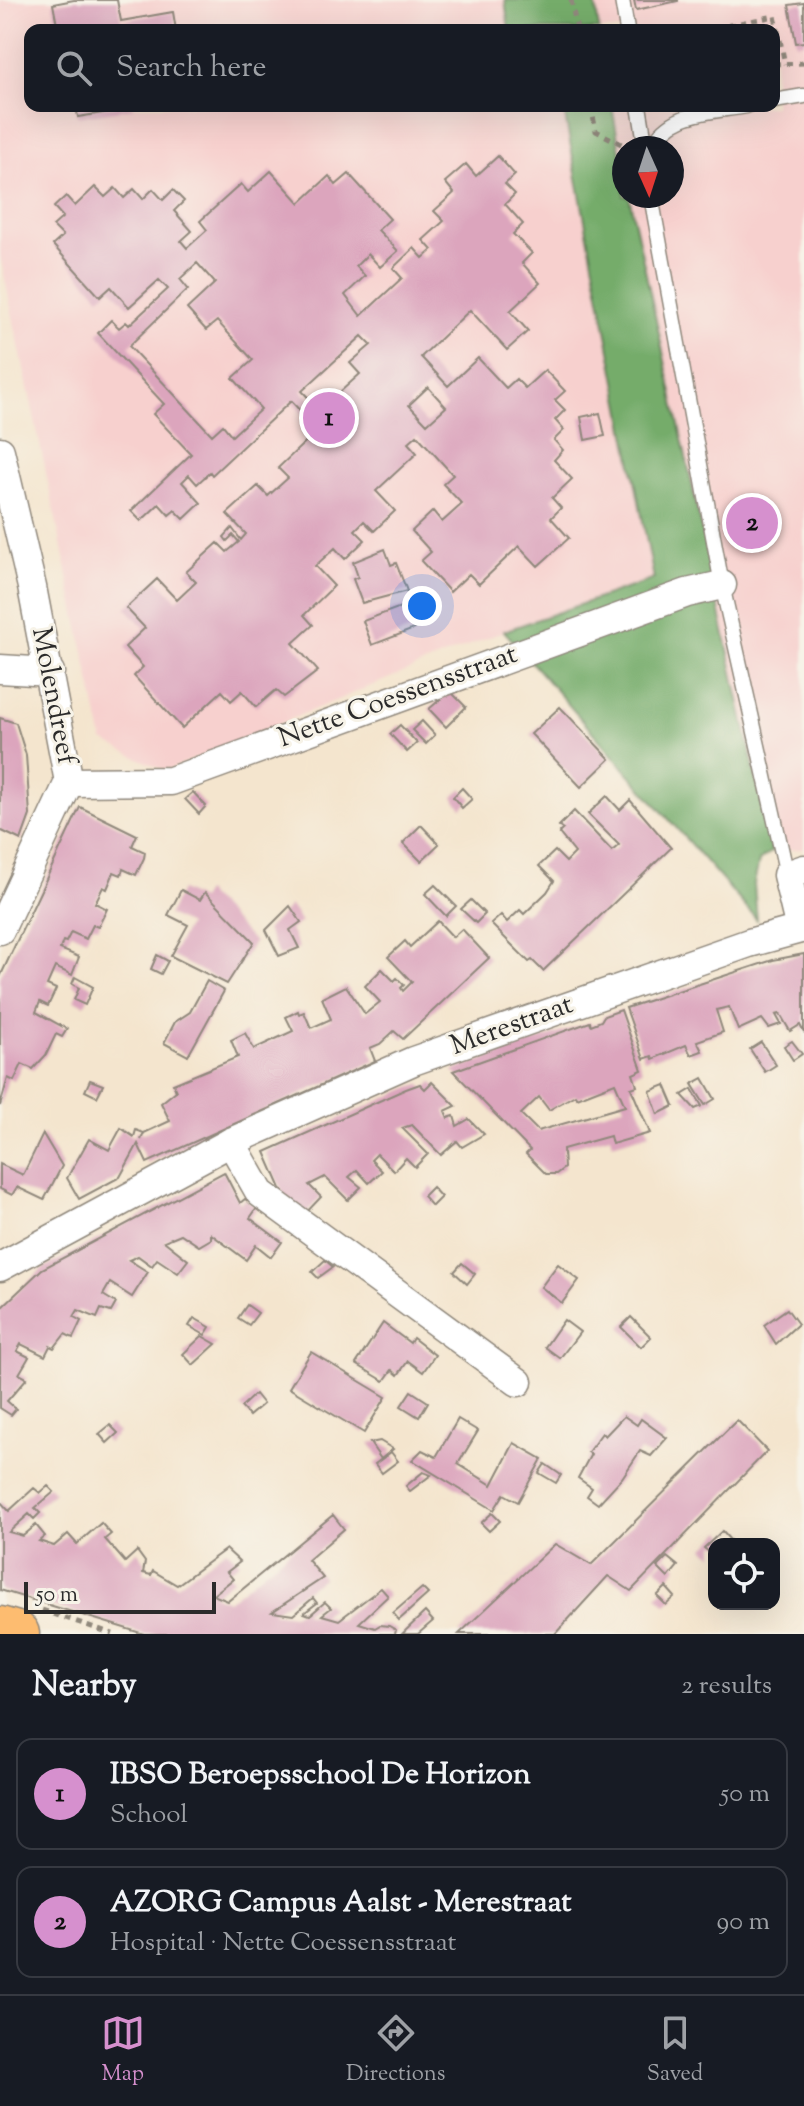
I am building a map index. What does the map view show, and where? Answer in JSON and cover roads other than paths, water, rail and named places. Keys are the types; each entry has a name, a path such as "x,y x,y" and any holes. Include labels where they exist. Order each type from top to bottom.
{"main road":[{"path":"0,1629 28,1621"}],"street":[{"name":"Molendreef","path":"0,451 50,672 69,782 0,930"},
{"name":"Nette Coessensstraat","path":"69,782 171,781 687,593 722,585"},
{"path":"0,669 50,672"},
{"name":"Merestraat","path":"0,1267 231,1142 413,1061 749,943 802,929 796,872"},
{"path":"231,1142 260,1193 518,1382"}],"lane":[{"path":"622,0 626,24"},
{"path":"780,100 804,96"},
{"path":"640,112 646,136"},
{"path":"657,136 662,128 682,118 714,112"},
{"path":"653,208 722,585 796,872"}],"place":[{"name":"IBSO Beroepsschool De Horizon","path":"329,418"},
{"name":"AZORG Campus Aalst - Merestraat","path":"752,523"}]}
